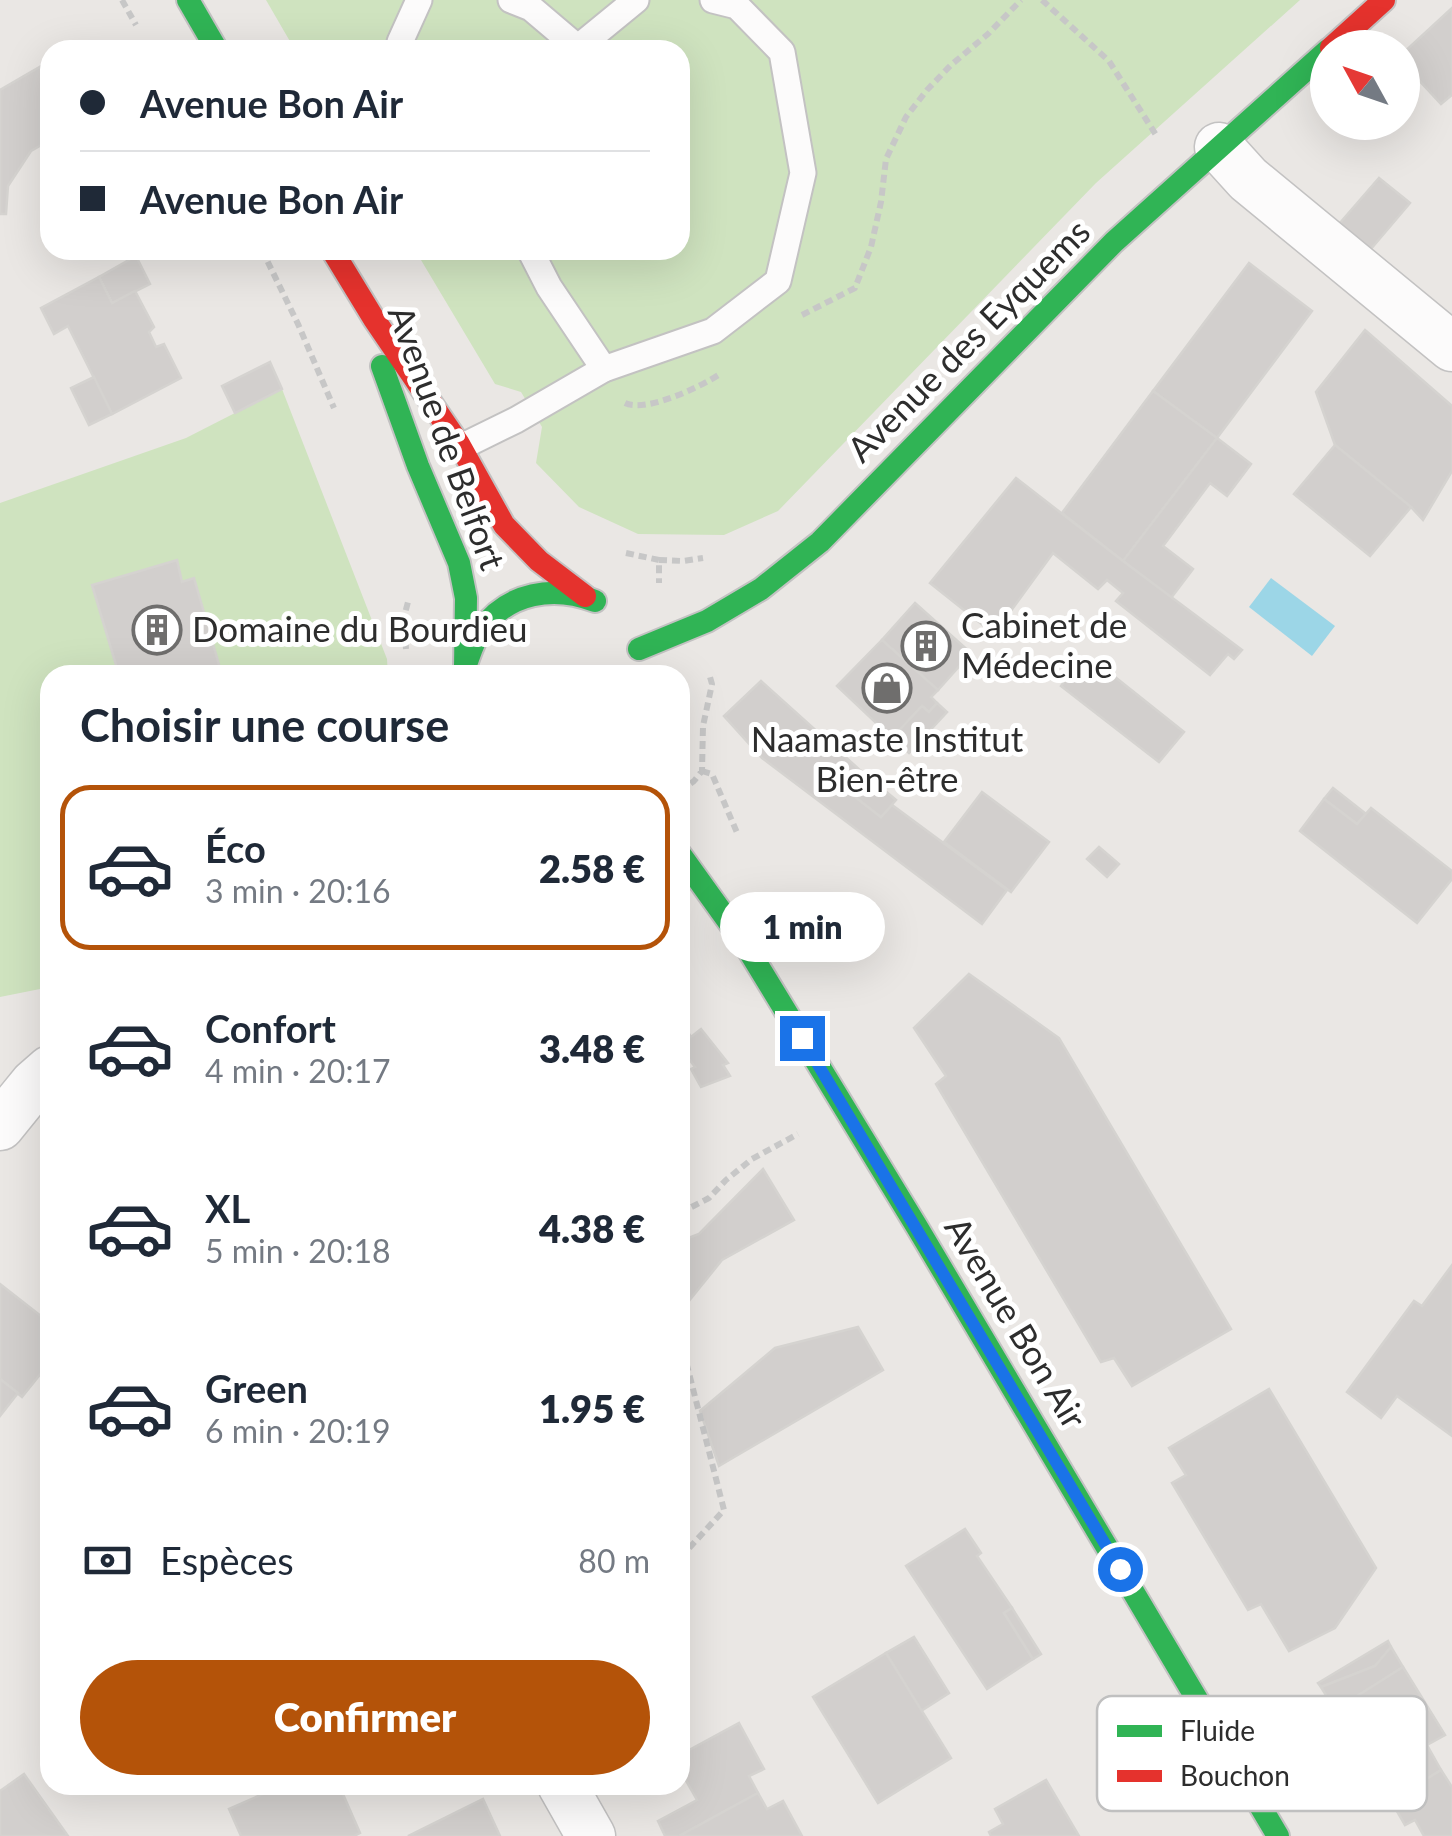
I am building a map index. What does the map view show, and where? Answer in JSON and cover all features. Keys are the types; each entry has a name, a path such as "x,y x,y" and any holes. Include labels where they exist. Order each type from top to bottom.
{"main road":[{"path":"188,0 211,40"},
{"name":"Avenue des Eyquems","path":"1350,30 1384,0"},
{"name":"Avenue des Eyquems","path":"639,649 707,621 760,590 820,542 1114,242 1310,66"},
{"name":"Avenue de Belfort","path":"338,260 461,446 513,536 536,560 608,608 639,649"},
{"name":"Avenue de Belfort","path":"356,292 418,466 459,563 466,598 465,665"},
{"path":"467,665 473,643 488,621 508,604 533,594 560,591 585,596"},
{"path":"639,649 642,665"},
{"name":"Avenue Bon Air","path":"690,868 746,946 1195,1696"},
{"name":"Avenue Bon Air","path":"1263,1811 1278,1836"}],"street":[{"path":"1219,148 1248,178 1452,347"},
{"path":"0,1126 40,1079"},
{"path":"568,1795 591,1836"}],"lane":[{"path":"401,40 418,0"},
{"path":"510,0 532,8 567,40"},
{"path":"586,40 636,0"},
{"path":"461,446 516,420 604,369 712,331 778,282 803,173 782,52 737,6 713,0"},
{"path":"535,260 604,369"}],"path":[{"path":"1042,0 1109,61 1162,144"},
{"path":"685,631 712,684 703,726 702,771 690,784"},
{"path":"690,1208 709,1198 752,1160 809,1126"},
{"path":"690,1377 724,1510 690,1547"}],"green space":[{"path":"266,0 1300,0 1096,183 778,511 724,535 638,534 579,507 536,463 542,427 521,392 495,384 421,260 690,260 690,40 289,40"},
{"path":"282,389 387,665 40,665 40,989 0,997 0,503 186,438"}],"water":[{"path":"1271,578 1335,626 1312,656 1249,607"}],"building":[{"path":"1452,8 1452,95 1441,104 1420,81 1420,37"},
{"path":"40,67 40,146 31,151 8,186 6,214 0,214 0,90"},
{"path":"1379,178 1410,203 1370,250 1339,224"},
{"path":"129,260 138,260 150,284 112,303 99,277"},
{"path":"1249,263 1312,311 1217,438 1153,391"},
{"path":"99,277 112,303 135,291 154,327 149,332 156,347 164,344 181,378 112,414 68,326 54,334 41,308"},
{"path":"1365,330 1452,406 1452,471 1423,520 1335,445 1316,392"},
{"path":"270,362 282,389 235,413 222,386"},
{"path":"94,377 112,414 89,425 71,388"},
{"path":"1153,391 1217,438 1123,561 1062,513"},
{"path":"1217,438 1251,464 1227,496 1210,483 1163,546 1193,569 1171,598 1123,561"},
{"path":"1335,445 1411,507 1370,556 1294,494"},
{"path":"1016,478 1242,650 1234,659 1228,654 1210,675 1116,601 1123,593 1107,580 1098,589 1053,553 994,634 930,583"},
{"name":"Domaine du Bourdieu","path":"177,560 182,582 194,578 219,665 116,665 92,585"},
{"name":"Cabinet de Médecine","path":"915,603 971,653 938,690 882,640"},
{"name":"Naamaste Institut Bien-être","path":"882,640 938,690 931,697 937,703 929,712 922,706 892,738 837,686"},
{"path":"1075,667 1094,682 1105,669 1184,732 1159,762 1061,686"},
{"path":"761,681 861,771 845,789 881,817 892,805 1007,890 982,924 762,758 724,716"},
{"path":"937,703 947,712 909,753 892,738 922,706 929,712"},
{"path":"861,771 896,800 881,817 845,789"},
{"path":"1333,788 1366,814 1357,824 1324,799"},
{"path":"982,792 1049,842 1011,892 944,842"},
{"path":"1324,799 1357,824 1371,808 1452,871 1452,879 1417,923 1300,831"},
{"path":"1099,847 1119,864 1107,877 1087,859"},
{"path":"969,974 1059,1038 1231,1329 1132,1386 1114,1358 1101,1362 936,1084 946,1076 914,1028"},
{"path":"701,1029 728,1063 723,1065 730,1076 701,1087 691,1069 695,1067 690,1060 690,1035"},
{"path":"763,1169 794,1220 722,1260 690,1300 690,1237 699,1234"},
{"path":"1452,1265 1452,1436 1397,1396 1381,1418 1347,1392 1414,1301 1422,1306"},
{"path":"0,1284 40,1315 40,1374 22,1397 0,1379"},
{"path":"858,1327 883,1370 719,1466 700,1411 775,1348"},
{"path":"0,1379 18,1393 0,1416"},
{"path":"1269,1389 1376,1568 1335,1628 1289,1651 1261,1604 1248,1610 1172,1483 1186,1475 1169,1448"},
{"path":"965,1529 981,1553 977,1556 1012,1608 1004,1613 1033,1659 987,1689 906,1566"},
{"path":"1012,1608 1041,1654 1033,1659 1004,1613"},
{"path":"914,1637 949,1693 921,1711 886,1653"},
{"path":"1388,1641 1391,1647 1375,1666 1321,1687 1318,1683"},
{"path":"1391,1647 1403,1667 1357,1696 1326,1696 1321,1687 1375,1666"},
{"path":"886,1653 951,1758 878,1803 813,1697"},
{"path":"1403,1667 1421,1696 1357,1696"},
{"path":"1427,1706 1445,1735 1427,1745"},
{"path":"739,1723 764,1769 749,1776 758,1793 679,1836 665,1836 658,1821 697,1800 690,1788 690,1750"},
{"path":"1427,1745 1441,1770 1427,1779"},
{"path":"1441,1770 1452,1787 1452,1836 1424,1836 1415,1820 1405,1825 1397,1811 1427,1811 1427,1779"},
{"path":"24,1774 68,1836 0,1836 0,1791"},
{"path":"1046,1780 1079,1836 991,1836 989,1832 1003,1824 995,1809"},
{"path":"758,1793 767,1809 783,1801 802,1836 679,1836"},
{"path":"260,1795 343,1795 360,1833 241,1836 229,1809"},
{"path":"483,1799 500,1836 408,1836"}],"traffic: fast":[{"path":"188,0 211,40"},
{"path":"639,649 707,621 761,589 820,542 1114,242 1310,66"},
{"path":"382,366 459,563 466,598 465,665"},
{"path":"466,665 481,630 504,607 518,600 564,593 595,601"},
{"path":"690,868 746,946 1195,1696"},
{"path":"1263,1811 1278,1836"}],"traffic: jam":[{"path":"1351,30 1384,0"},
{"path":"338,260 459,444 504,525 539,561 585,596"}],"place":[{"name":"Domaine du Bourdieu","path":"157,630"},
{"name":"Cabinet de Médecine","path":"926,646"},
{"name":"Naamaste Institut Bien-être","path":"887,688"}],"route":[{"path":"802,1038 1120,1569"}]}
